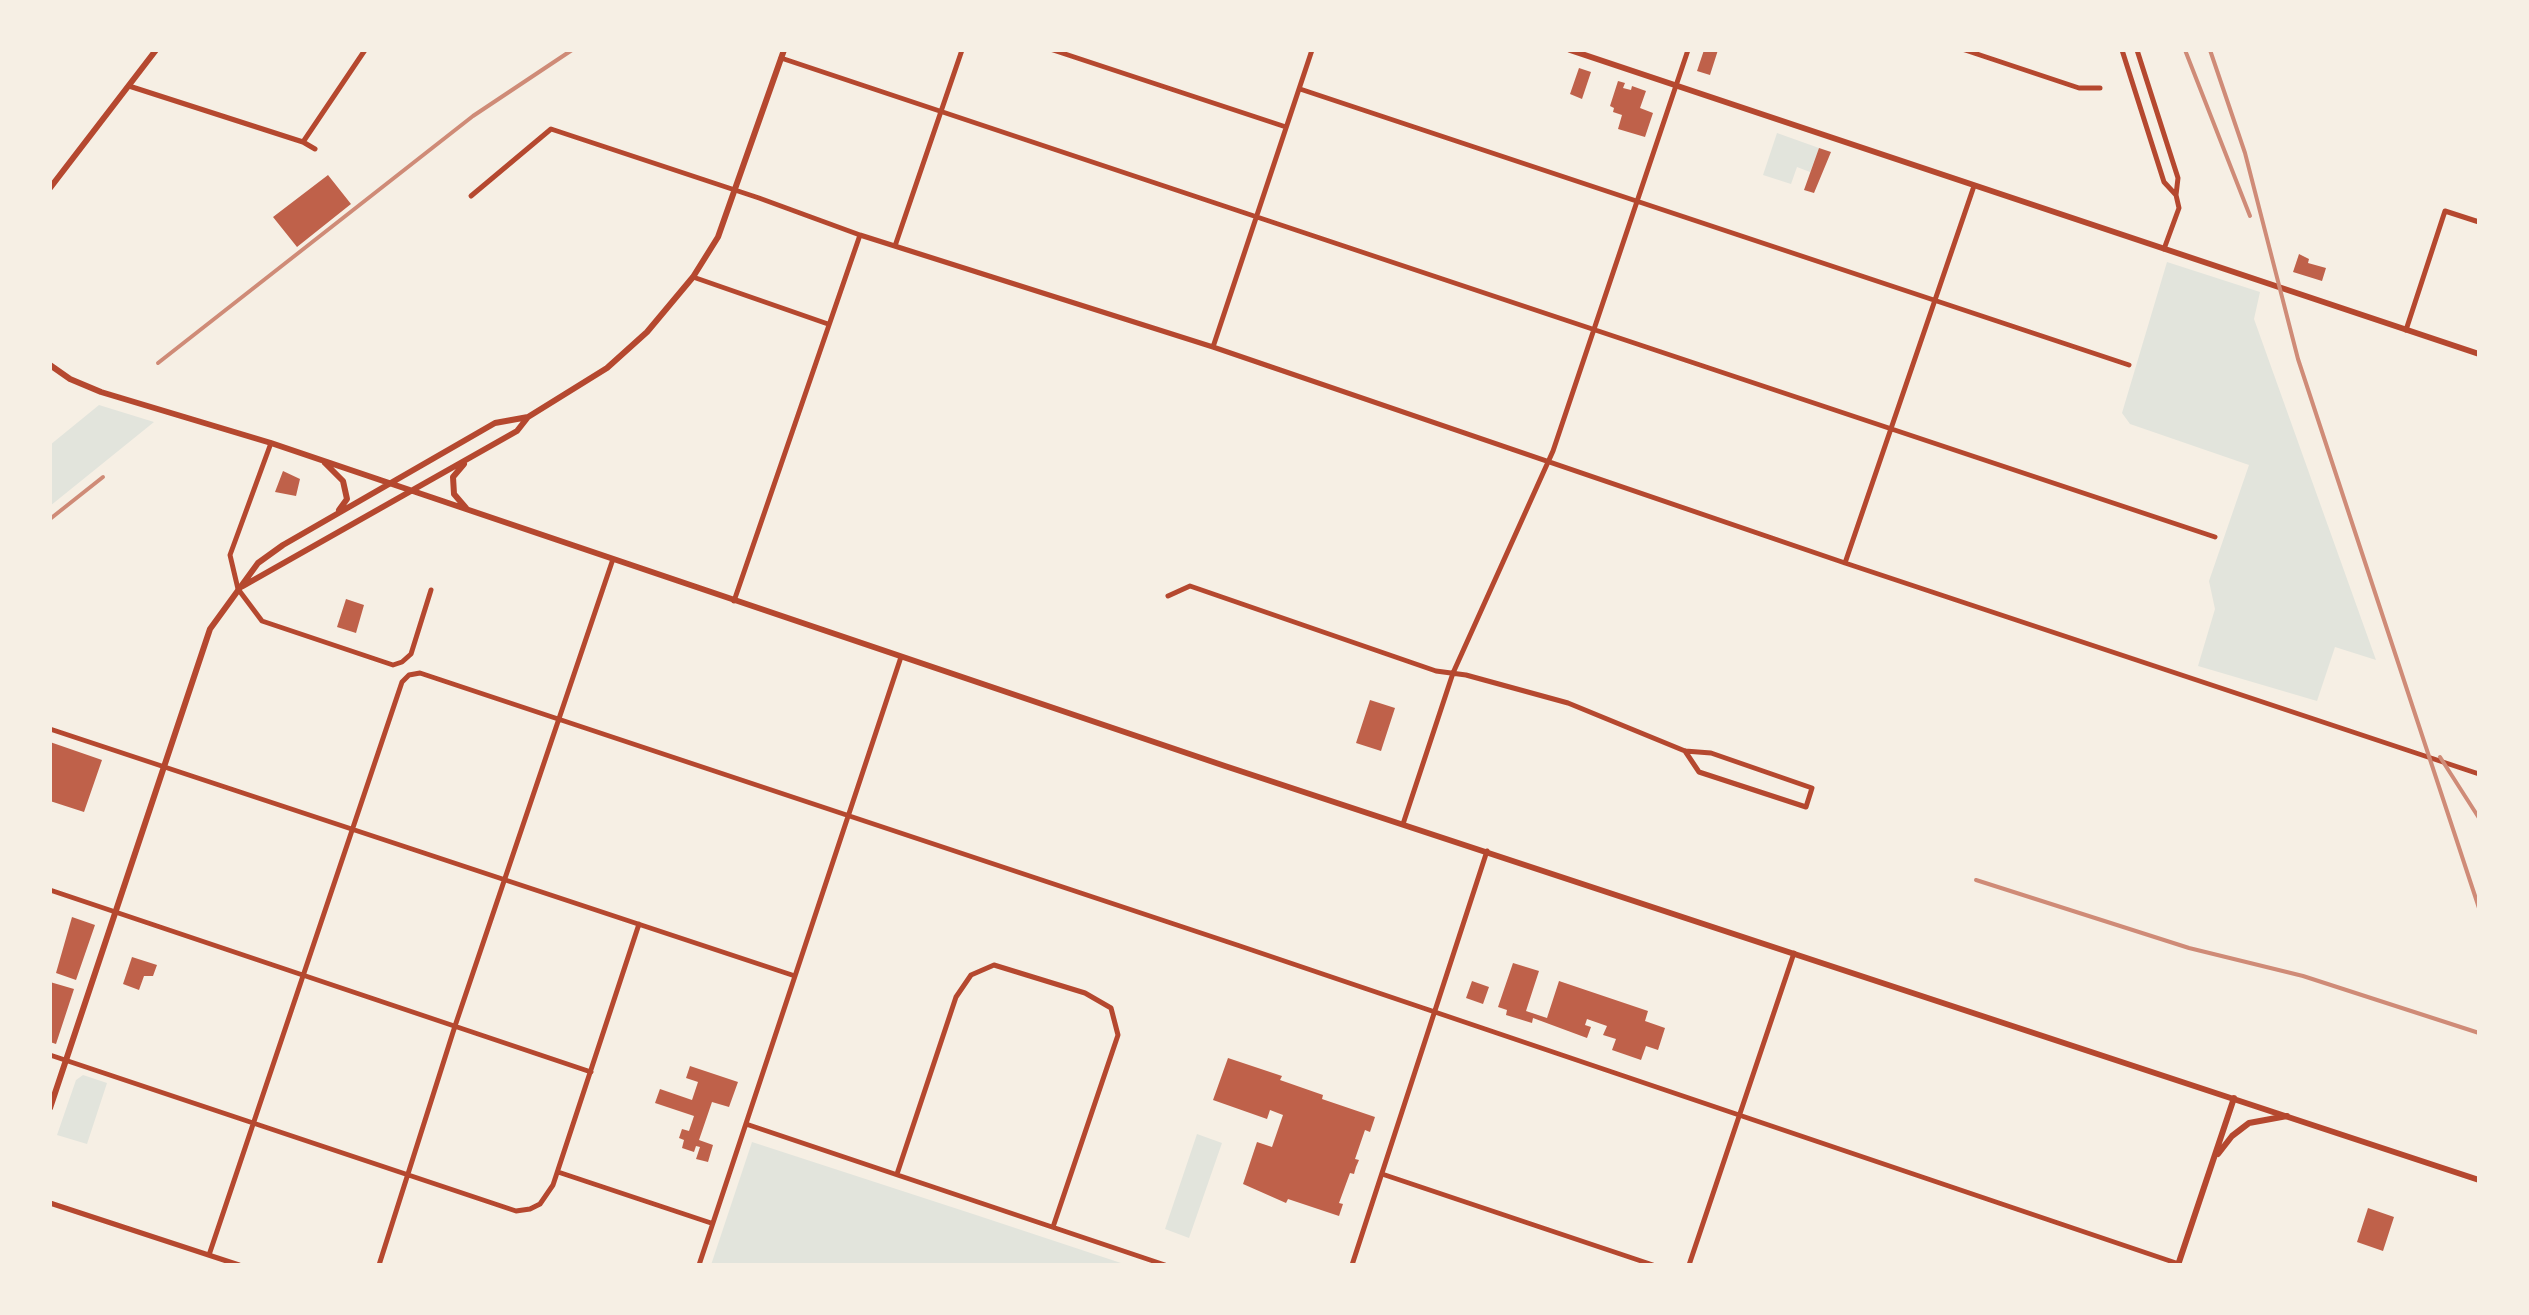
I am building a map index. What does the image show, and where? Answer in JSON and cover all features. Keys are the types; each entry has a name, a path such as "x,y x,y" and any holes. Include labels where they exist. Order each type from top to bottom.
{"main road":[{"path":"50,188 156,50"},
{"path":"1570,50 2479,354"},
{"path":"238,589 517,431 528,417 607,368 647,332 693,278 718,237 782,54"},
{"path":"50,365 70,379 101,392 271,443 2479,1180"},
{"path":"50,1108 210,629 258,563 495,423 528,417"},
{"path":"467,509 454,494 452,477 468,460"},
{"path":"324,462 343,481 345,489 347,499 336,514"},
{"path":"2178,1264 2234,1098"},
{"path":"2214,1158 2249,1123 2287,1116"}],"street":[{"path":"302,142 365,50"},
{"path":"895,246 962,50"},
{"path":"1053,50 1286,128"},
{"path":"1213,347 1312,50"},
{"path":"1403,824 1453,672 1565,418 1688,50"},
{"path":"1966,50 2079,88 2100,88"},
{"path":"2122,50 2164,182 2176,195"},
{"path":"2137,50 2178,178 2176,195 2180,208 2164,249"},
{"path":"782,54 1256,217 2215,537"},
{"path":"129,86 315,149"},
{"path":"1300,89 2129,365"},
{"path":"471,196 551,130 860,235 1213,347 2479,774"},
{"path":"1845,563 1974,186"},
{"path":"2406,330 2445,211 2479,222"},
{"path":"734,600 860,235"},
{"path":"693,278 828,324"},
{"path":"271,443 230,555 238,589 262,621 393,665 412,654 431,590"},
{"path":"380,1265 613,559"},
{"path":"1168,596 1190,586 1436,671 1453,672 1568,703 1685,750 1711,753 1812,788 1806,807 1698,772 1685,750"},
{"path":"698,1265 901,656"},
{"path":"209,1255 402,682 409,675 420,673 2178,1264"},
{"path":"50,728 795,976"},
{"path":"1352,1265 1486,851"},
{"path":"50,890 591,1072"},
{"path":"50,1055 516,1211 540,1204 558,1172 640,924"},
{"path":"1689,1265 1794,953"},
{"path":"897,1174 956,998 971,975 994,965 1084,993 1111,1008 1118,1035 1052,1227"},
{"path":"745,1124 1164,1265"},
{"path":"558,1172 712,1224"},
{"path":"1382,1174 1653,1265"},
{"path":"50,1203 240,1265"}],"shaded area":[{"path":"1777,133 1819,148 1810,172 1797,167 1791,184 1763,175"},
{"path":"2167,262 2260,292 2254,319 2376,660 2335,647 2317,701 2198,666 2215,609 2209,581 2249,465 2130,424 2122,413"},
{"path":"99,405 154,422 50,506 50,445"},
{"path":"83,1075 107,1083 87,1144 57,1135 76,1080"},
{"path":"1197,1134 1222,1143 1189,1238 1165,1229"},
{"path":"752,1142 973,1214 1127,1265 711,1265"}],"building":[{"path":"1704,50 1718,50 1710,75 1697,71"},
{"path":"1579,68 1591,72 1582,99 1570,94"},
{"path":"1618,81 1625,83 1623,88 1631,90 1632,86 1646,91 1640,108 1653,113 1645,137 1618,129 1622,115 1610,106"},
{"path":"1819,148 1831,152 1814,193 1804,190"},
{"path":"328,175 351,204 297,247 273,217"},
{"path":"2299,254 2309,259 2308,263 2326,268 2322,281 2293,272"},
{"path":"283,471 300,479 296,496 275,492"},
{"path":"346,599 364,605 356,633 337,627"},
{"path":"1370,700 1395,708 1381,751 1356,743"},
{"path":"50,742 102,760 84,812 50,801"},
{"path":"72,917 95,925 76,980 56,973"},
{"path":"132,957 157,965 153,976 144,976 139,990 123,984"},
{"path":"1513,963 1539,971 1526,1011 1547,1018 1559,981 1648,1011 1645,1021 1665,1028 1658,1050 1646,1046 1641,1060 1612,1050 1616,1039 1603,1035 1607,1026 1587,1019 1585,1025 1591,1027 1587,1038 1533,1018 1532,1023 1506,1015 1507,1010 1498,1007"},
{"path":"1472,981 1489,987 1483,1004 1466,998"},
{"path":"50,982 74,989 56,1044 50,1042"},
{"path":"1228,1058 1282,1076 1280,1080 1323,1095 1322,1099 1375,1117 1370,1132 1365,1130 1355,1159 1359,1160 1339,1203 1343,1204 1339,1216 1288,1199 1286,1203 1243,1184 1257,1142 1272,1147 1283,1115 1270,1110 1267,1119 1213,1100"},
{"path":"690,1066 738,1082 729,1107 712,1102 699,1140 713,1145 708,1162 696,1159 700,1147 696,1146 694,1152 682,1148 682,1129 689,1131 694,1116 655,1103 660,1089 692,1100 698,1082 686,1078"},
{"path":"2368,1208 2394,1217 2383,1251 2357,1242"}],"railway":[{"path":"158,363 473,116 572,50"},
{"path":"2185,50 2250,216"},
{"path":"2210,50 2245,153 2298,359 2479,908"},
{"path":"50,519 103,477"},
{"path":"2440,757 2479,818"},
{"path":"1976,880 2189,948 2303,976 2479,1033"}]}
